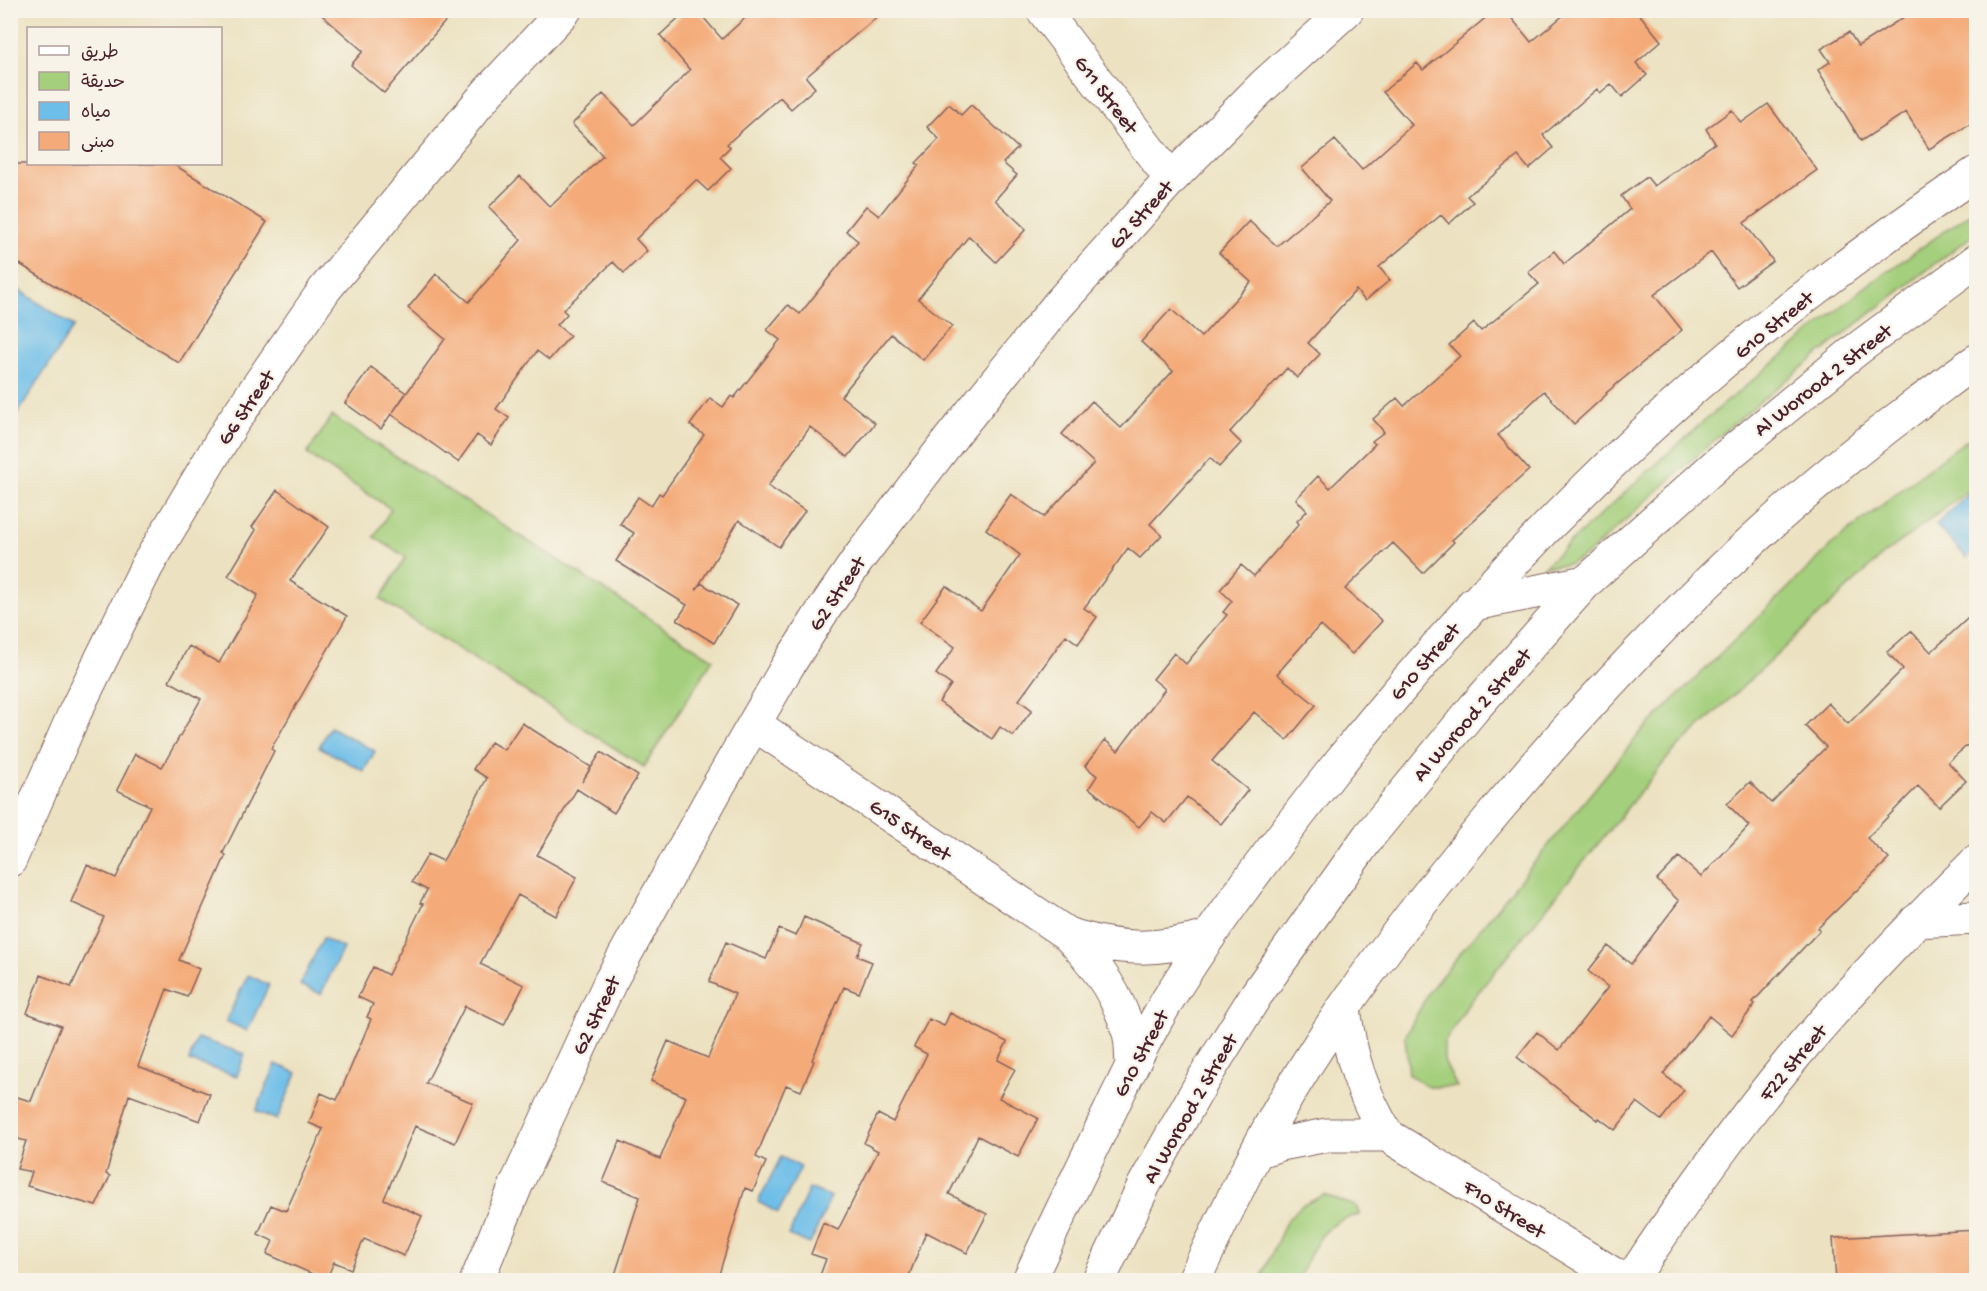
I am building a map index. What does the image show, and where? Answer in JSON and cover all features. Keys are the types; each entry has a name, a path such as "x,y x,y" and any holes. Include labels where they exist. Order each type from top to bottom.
{"street":[{"name":"G6 Street","path":"10,860 75,712 147,566 231,425 325,289 488,92 565,10"},
{"name":"G11 Street","path":"1043,10 1171,178"},
{"name":"G2 Street","path":"477,1281 517,1183 610,982 668,875 787,667 847,576 953,435 1058,305 1171,178 1263,86 1347,10"},
{"name":"G10 Street","path":"1029,1281 1132,1066 1165,1004 1209,937 1282,835 1361,735 1473,604 1570,503 1672,407 1779,317 1891,232 1977,173"},
{"name":"Al Worood 2 Street","path":"1099,1281 1144,1185 1203,1080 1257,995 1369,836 1474,708 1586,582 1717,464 1856,350 1977,261"},
{"path":"1194,1281 1258,1151 1290,1092 1344,1008 1373,965 1460,854 1530,770 1617,673 1692,596 1780,515 1871,439 1977,361"},
{"path":"1473,604 1586,582"},
{"name":"G15 Street","path":"754,724 1067,934 1093,962 1119,1006 1129,1035 1132,1066"},
{"name":"F22 Street","path":"1631,1281 1700,1179 1792,1059 1916,921 1977,862"},
{"path":"1916,921 1977,918"},
{"name":"G15 Street","path":"1067,934 1094,943 1123,948 1176,945 1209,937"},
{"name":"F10 Street","path":"1344,1008 1351,1053 1359,1079 1369,1104 1387,1136 1623,1281"},
{"path":"1258,1151 1327,1135 1387,1136"}],"green space":[{"path":"1976,209 1976,233 1750,410 1587,555 1570,564 1544,566 1706,419 1864,288"},
{"path":"332,416 713,659 644,767 380,599 406,557 374,537 391,509 307,454"},
{"path":"1976,434 1976,485 1883,555 1670,755 1467,1006 1444,1043 1444,1061 1457,1087 1428,1087 1409,1074 1405,1037 1430,990 1641,732 1836,541"},
{"path":"1324,1195 1356,1206 1360,1215 1336,1223 1327,1230 1314,1247 1298,1280 1260,1280 1287,1220 1301,1206"}],"water":[{"path":"11,285 74,326 11,423"},
{"path":"1973,490 1976,493 1976,549 1967,558 1936,525"},
{"path":"330,727 375,751 364,771 319,747"},
{"path":"323,938 343,948 321,994 300,985"},
{"path":"248,975 269,985 247,1031 226,1021"},
{"path":"197,1038 245,1054 237,1076 189,1061"},
{"path":"276,1064 297,1073 277,1120 256,1111"},
{"path":"781,1157 801,1167 778,1213 758,1202"},
{"path":"809,1188 831,1197 810,1244 789,1235"}],"building":[{"path":"316,10 455,10 384,93 351,65 363,51"},
{"path":"687,10 697,10 722,39 754,10 885,10 806,77 815,88 791,109 780,97 727,144 730,147 720,157 731,168 708,191 696,180 646,229 636,239 647,251 624,273 613,262 563,310 567,314 557,325 570,336 549,360 537,351 496,409 509,418 491,445 477,435 458,462 391,414 381,429 345,403 371,367 406,393 393,412 445,339 408,308 436,274 469,302 521,240 489,207 520,176 550,207 603,156 572,124 603,94 634,125 690,70 660,35"},
{"path":"1495,10 1505,10 1531,42 1570,10 1636,10 1661,41 1636,63 1647,75 1622,97 1611,84 1600,93 1597,89 1543,135 1553,148 1529,169 1518,156 1467,196 1473,202 1449,224 1441,215 1379,267 1390,280 1365,301 1356,290 1308,343 1320,354 1297,378 1287,368 1230,432 1241,443 1219,467 1210,458 1150,524 1162,535 1140,558 1128,548 1084,608 1097,617 1078,644 1066,635 1019,700 1032,710 1013,736 1000,727 992,739 939,702 951,685 936,674 955,647 920,622 946,586 981,611 1020,555 986,529 1011,494 1044,517 1094,463 1062,434 1092,401 1121,428 1173,371 1141,342 1171,309 1201,337 1251,282 1219,253 1249,221 1277,246 1330,201 1302,168 1335,140 1362,170 1412,125 1383,92 1417,63 1423,70"},
{"path":"1915,10 1977,10 1977,120 1929,149 1906,112 1861,141 1818,70 1830,62 1821,49 1849,32 1858,46"},
{"path":"949,104 961,115 971,105 1018,148 1003,163 1017,175 995,200 1026,229 996,262 969,236 918,299 952,326 923,360 891,334 841,396 875,423 848,457 810,427 768,486 805,511 779,547 739,520 696,590 701,583 737,605 714,643 677,620 687,605 616,561 634,533 620,524 638,497 651,506 659,493 662,495 704,435 690,425 710,398 723,407 731,396 734,398 780,340 767,330 788,305 800,314 858,241 846,231 866,206 879,216 919,165 916,163 939,139 927,127"},
{"path":"1768,104 1817,170 1744,223 1773,261 1737,287 1711,252 1654,295 1682,330 1606,393 1574,424 1544,391 1498,435 1529,470 1452,540 1454,542 1423,573 1393,543 1345,589 1382,621 1352,654 1320,625 1277,674 1316,705 1287,740 1254,712 1212,761 1248,790 1221,824 1187,797 1166,823 1152,812 1139,827 1089,788 1097,776 1085,766 1105,740 1118,751 1165,689 1153,679 1174,653 1186,664 1227,615 1223,612 1232,601 1220,590 1241,565 1254,576 1299,524 1297,521 1307,511 1296,499 1318,476 1330,488 1375,444 1372,441 1384,432 1373,419 1397,398 1404,406 1460,356 1449,345 1474,323 1481,331 1539,284 1528,272 1554,251 1564,264 1630,209 1621,196 1647,177 1654,186 1715,143 1706,129 1732,110 1741,123"},
{"path":"10,164 175,165 267,222 179,363 10,258"},
{"path":"277,490 329,527 290,581 347,616 271,749 274,751 223,853 226,855 179,960 199,969 187,997 167,989 138,1066 210,1094 200,1121 129,1095 106,1174 110,1176 96,1206 27,1186 32,1172 17,1169 26,1141 10,1137 10,1095 31,1101 61,1026 27,1013 41,975 71,987 104,917 71,902 87,865 116,878 150,806 117,790 135,754 162,767 201,699 169,681 189,646 219,663 258,595 228,576 256,530 252,527"},
{"path":"1977,610 1977,737 1948,762 1966,781 1939,807 1918,786 1867,838 1889,859 1818,928 1820,930 1753,1002 1755,1004 1732,1035 1709,1016 1663,1074 1684,1090 1661,1120 1637,1102 1615,1130 1599,1118 1598,1120 1517,1057 1537,1032 1559,1050 1608,987 1588,971 1608,946 1631,964 1679,901 1657,880 1679,857 1701,877 1749,826 1727,804 1750,782 1771,803 1826,747 1805,726 1828,703 1848,724 1903,669 1887,652 1911,631 1931,652"},
{"path":"522,723 591,767 582,782 601,752 638,776 614,813 577,789 537,855 577,877 556,916 518,895 480,964 524,985 504,1025 465,1006 426,1083 473,1103 455,1143 415,1126 384,1199 422,1216 404,1256 364,1239 351,1269 334,1262 326,1280 267,1254 273,1241 258,1234 271,1205 286,1211 323,1129 309,1123 321,1093 337,1100 371,1019 367,1017 373,1004 358,997 373,967 388,975 423,904 420,903 427,890 412,882 428,854 443,861 487,778 473,769 491,742 504,750"},
{"path":"804,917 863,943 857,956 872,962 859,993 844,987 801,1091 786,1085 756,1157 766,1162 753,1191 745,1188 717,1281 613,1281 640,1197 603,1182 620,1141 660,1159 686,1097 651,1081 668,1041 708,1058 735,994 709,982 726,942 766,959 779,929 796,936"},
{"path":"950,1013 1007,1042 998,1060 1015,1069 999,1098 1038,1118 1018,1157 978,1136 949,1194 987,1214 967,1253 926,1232 907,1281 818,1281 826,1259 811,1254 823,1223 838,1230 878,1151 864,1143 878,1114 893,1122 927,1054 914,1047 929,1019 944,1026"},
{"path":"1977,1230 1977,1281 1836,1281 1833,1238"}]}
